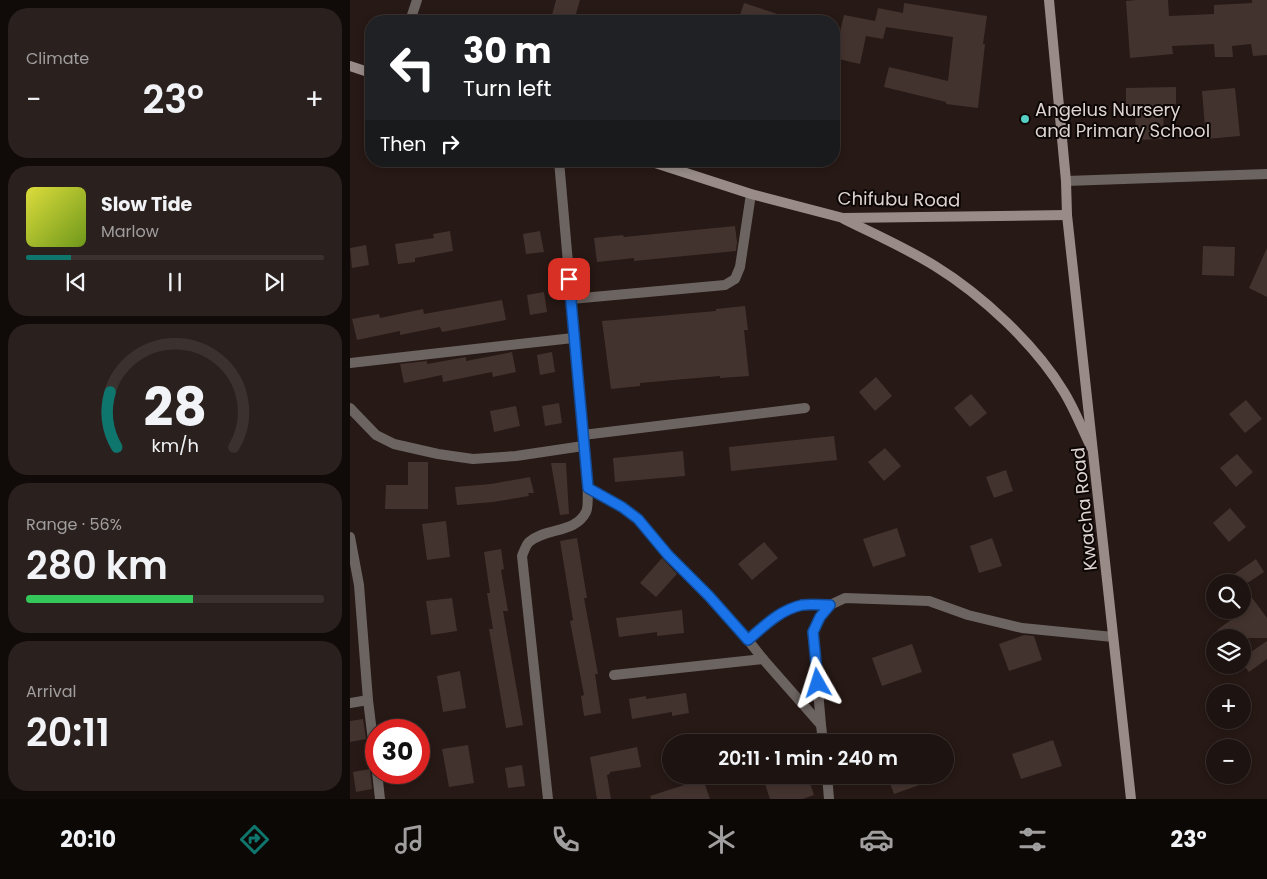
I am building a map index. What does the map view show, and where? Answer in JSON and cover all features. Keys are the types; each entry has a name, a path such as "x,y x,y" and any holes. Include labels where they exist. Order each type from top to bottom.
{"main road":[{"name":"Kwacha Road","path":"1049,0 1066,181 1067,215 1131,799"},
{"path":"350,66 365,71"},
{"name":"Chifubu Road","path":"668,167 751,194 843,218 1067,215"},
{"path":"843,218 935,266 968,289 1019,334 1043,361 1065,393 1094,455"}],"street":[{"path":"412,15 417,0"},
{"path":"548,799 522,556 528,543 541,535 571,527 580,519 587,510 588,488 573,338 560,167"},
{"path":"1066,181 1267,174"},
{"path":"571,299 725,285 735,279 740,267 751,194"},
{"path":"350,363 573,338"},
{"path":"350,408 376,435 394,444 438,454 473,459 516,456 583,441 805,408"},
{"path":"588,488 622,507 638,519 668,555 709,596 821,724"},
{"path":"350,537 370,719"},
{"path":"748,640 767,623 784,612 803,605 830,605 845,598 929,601 968,615 1022,628 1045,632 1113,637"},
{"path":"822,734 813,632 820,617 830,605"},
{"path":"614,675 763,659"},
{"path":"350,703 368,700"},
{"path":"378,784 380,799"},
{"path":"828,784 830,799"}],"building":[{"path":"556,0 580,0 576,15 552,15"},
{"path":"1168,0 1169,16 1214,14 1214,5 1252,3 1252,0 1267,0 1267,55 1253,56 1251,44 1232,46 1233,57 1215,57 1214,44 1172,46 1173,54 1130,58 1126,1"},
{"path":"744,3 781,15 740,15"},
{"path":"904,3 987,16 978,108 946,104 946,102 884,87 889,67 948,81 953,37 886,27 883,39 866,36 860,64 840,59 840,32 844,15 875,21 878,8 903,13"},
{"path":"1176,87 1176,104 1163,104 1164,139 1136,140 1135,107 1126,107 1126,88"},
{"path":"1235,88 1240,136 1206,139 1202,91"},
{"path":"735,226 736,251 634,261 634,258 597,262 594,238 623,235 624,237"},
{"path":"450,231 453,251 415,258 415,262 398,264 395,244 434,238 433,234"},
{"path":"540,231 544,252 526,254 523,234"},
{"path":"366,245 369,265 352,268 350,248"},
{"path":"1203,246 1235,247 1234,276 1202,275"},
{"path":"1267,248 1267,297 1249,288"},
{"path":"544,292 547,312 530,315 527,295"},
{"path":"502,300 506,320 442,332 440,327 400,335 400,331 357,340 352,319 379,314 380,318 423,309 424,314"},
{"path":"745,306 748,330 744,330 749,376 720,378 720,376 640,383 640,386 611,389 602,321 716,311 716,309"},
{"path":"512,352 516,372 493,377 492,372 443,382 442,375 404,383 400,364 427,361 427,364 466,357 466,361"},
{"path":"552,352 555,372 540,375 537,355"},
{"path":"876,377 892,396 875,411 859,392"},
{"path":"971,394 987,413 970,427 954,408"},
{"path":"1246,400 1262,419 1245,433 1229,414"},
{"path":"559,403 562,423 545,426 542,406"},
{"path":"516,406 520,426 494,432 490,411"},
{"path":"834,436 837,460 731,471 729,447"},
{"path":"885,448 901,466 884,481 868,462"},
{"path":"683,451 685,476 615,482 613,458"},
{"path":"1237,454 1253,472 1236,487 1220,468"},
{"path":"408,462 428,462 428,509 385,509 386,485 408,485"},
{"path":"551,463 566,463 569,514 560,515"},
{"path":"1006,470 1013,491 994,498 986,477"},
{"path":"530,477 534,493 528,493 529,496 457,505 455,487 491,484"},
{"path":"1230,508 1246,527 1229,542 1213,523"},
{"path":"446,521 450,557 427,560 422,524"},
{"path":"897,528 906,556 873,567 863,539"},
{"path":"577,538 587,598 584,598 598,674 595,674 601,713 584,716 581,696 584,695 570,621 573,620 560,541"},
{"path":"992,538 1002,566 979,573 970,546"},
{"path":"764,542 778,558 752,580 738,564"},
{"path":"501,549 504,569 501,570 508,611 503,611 523,725 506,728 489,629 493,629 487,593 490,593 484,552"},
{"path":"662,558 677,574 656,597 640,583"},
{"path":"1256,559 1264,572 1251,581 1251,574 1234,574"},
{"path":"1251,596 1267,618 1267,638 1251,638 1251,629 1218,629 1232,619 1251,619"},
{"path":"452,598 457,631 431,635 426,601"},
{"path":"682,610 684,633 657,636 657,632 619,637 616,618"},
{"path":"1024,635 1034,636 1042,660 1009,671 999,644"},
{"path":"1267,641 1267,659 1251,671 1251,652"},
{"path":"912,644 922,672 882,686 872,658"},
{"path":"460,671 466,708 443,712 437,676"},
{"path":"686,693 689,713 672,716 672,712 632,719 629,699 646,696 646,699"},
{"path":"363,719 365,739 350,742 350,721"},
{"path":"1053,740 1062,766 1021,779 1012,754"},
{"path":"468,745 474,783 449,787 442,749"},
{"path":"637,747 641,767 610,772 607,775 611,799 597,799 590,757"},
{"path":"522,765 525,786 508,788 505,768"},
{"path":"365,770 365,784 372,784 372,789 356,792 353,772"},
{"path":"687,784 705,784 710,799 651,799 650,796"},
{"path":"765,784 810,784 814,795 803,799 770,799"},
{"path":"890,784 922,784 894,794"}],"place":[{"name":"Angelus Nursery and Primary School","path":"1025,119"}],"route":[{"path":"569,279 588,488 622,507 638,519 668,555 709,596 748,640 767,623 784,612 803,605 830,605 820,617 813,632 818,683"}]}
